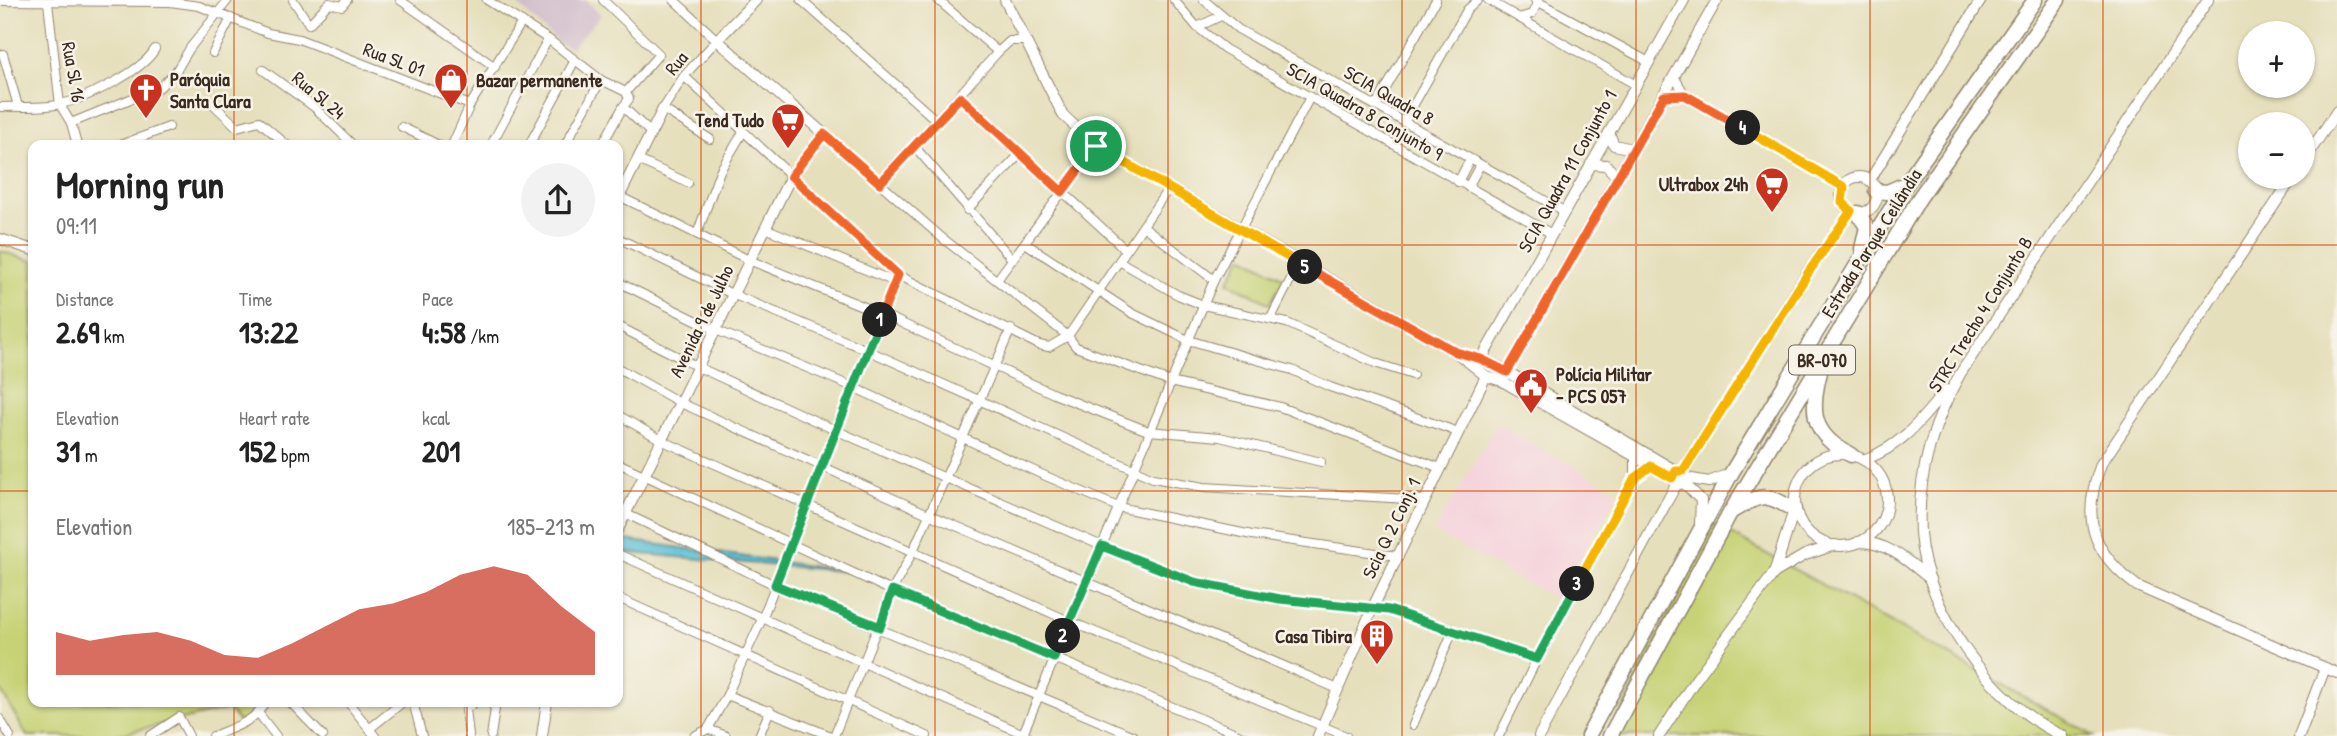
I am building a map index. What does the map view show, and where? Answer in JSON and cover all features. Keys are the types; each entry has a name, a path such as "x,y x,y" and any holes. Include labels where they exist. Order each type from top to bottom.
{"highway":[{"name":"Estrada Parque Ceilândia","path":"1588,736 1732,472 1906,184 2035,0"},
{"name":"Estrada Parque Ceilândia","path":"1610,736 1730,513 1920,197 2058,0"},
{"path":"1873,186 1887,192 1906,184"},
{"path":"1852,273 1867,227 1854,212"},
{"path":"1824,357 1814,402 1816,421 1826,438 1851,455"},
{"path":"1730,513 1763,496 1773,497 1794,510"}],"street":[{"path":"71,123 160,88 176,71 228,0"},
{"path":"293,0 309,24"},
{"path":"307,42 309,24 329,3 342,6 347,0"},
{"path":"400,0 495,67"},
{"path":"487,0 548,39 601,80 626,92 629,99 606,140"},
{"path":"603,0 659,54 626,92"},
{"path":"674,0 880,183 1068,336 1076,347 1170,382 1280,407 1440,468"},
{"path":"717,40 756,0"},
{"path":"801,0 937,121"},
{"path":"939,0 998,52"},
{"path":"1005,0 1063,115 1096,146 1238,230 1680,478 1701,500 1699,532"},
{"name":"SCIA Quadra 8 Conjunto 9","path":"1174,0 1197,27 1225,49 1552,234"},
{"name":"SCIA Quadra 8","path":"1203,0 1221,16 1564,211"},
{"path":"1376,106 1436,0"},
{"path":"1404,122 1466,10 1478,0"},
{"path":"1488,0 1636,85"},
{"name":"SCIA Quadra 11 Conjunto 1","path":"1479,363 1684,0"},
{"path":"1504,377 1717,0"},
{"path":"1539,736 1680,478 1810,270 1854,212 1871,207 1873,186 1980,0"},
{"name":"STRC Trecho 4 Conjunto B","path":"2063,736 2033,720 1985,676 1961,645 1931,579 1920,534 1927,454 1939,411 1960,374 2208,0"},
{"name":"Rua SL 01","path":"0,1 171,1 217,13 268,33 307,42 470,105"},
{"path":"1519,18 1532,14 1536,1 1649,62"},
{"name":"Rua Sl 16","path":"51,2 61,105 71,123 76,140"},
{"path":"1197,27 1221,16"},
{"path":"213,53 231,18"},
{"path":"454,140 470,105 522,22"},
{"path":"494,140 548,39"},
{"name":"Rua","path":"663,109 684,76 717,40"},
{"path":"880,183 998,52 1010,41 1026,41"},
{"path":"0,107 61,105 132,73 148,61 155,49"},
{"path":"3,54 18,106"},
{"path":"532,140 575,60"},
{"name":"Rua Sl 24","path":"263,70 314,107 328,124 348,140"},
{"path":"684,76 897,279"},
{"path":"1674,76 1685,95 1844,187"},
{"path":"568,140 601,80"},
{"path":"1664,96 1685,95"},
{"path":"960,97 1126,250"},
{"path":"623,556 1024,735 1148,431 1214,280 1310,97"},
{"path":"214,104 237,127 259,121 281,140"},
{"path":"623,107 651,134"},
{"path":"623,190 663,109 710,139"},
{"path":"2315,144 2337,111"},
{"path":"134,140 169,127"},
{"path":"402,127 429,140"},
{"path":"697,234 720,171 743,132"},
{"path":"1609,133 1614,145 1626,150 1633,149"},
{"name":"Avenida 9 de Julho","path":"623,511 646,477 791,176 824,134"},
{"path":"997,280 1096,146"},
{"path":"915,147 1012,259"},
{"path":"967,210 1021,153"},
{"path":"1458,182 1470,159"},
{"path":"638,160 688,183"},
{"path":"1591,164 1606,164 1618,178"},
{"path":"1468,187 1480,165"},
{"path":"1854,212 1842,202 1844,187 1857,178 1873,186"},
{"path":"765,228 897,279 1049,347 1068,336 1101,292 1168,189"},
{"path":"2285,189 2101,464 2091,491 2091,519 2099,546 2109,562 2137,586 2337,673"},
{"path":"623,200 749,260 882,314 1054,394 1148,431 1220,437 1321,462"},
{"path":"1143,226 1214,280"},
{"path":"0,239 28,248"},
{"path":"623,240 732,294 867,350 1133,471 1204,487 1424,500"},
{"path":"1025,243 1152,324 1188,340 1292,370 1330,387 1458,432"},
{"path":"1119,261 1178,295 1203,305 1270,318 1375,363 1413,375"},
{"path":"1270,318 1299,263"},
{"path":"694,736 708,729 762,619 897,279"},
{"path":"623,284 718,331 853,387 1118,507 1252,535 1397,556"},
{"path":"623,329 698,367 835,430 945,475 1102,546 1194,582 1280,599 1373,607 1537,659"},
{"path":"727,695 833,736 880,627 892,591 913,551 1011,329"},
{"path":"1479,363 1486,376 1504,377 1651,466 1680,478 1709,482 1732,472"},
{"path":"623,371 681,403 928,514 1338,689"},
{"path":"1659,736 1694,682 1774,572 1794,510 1796,493 1807,469 1824,458 1851,455 1866,459 1885,452 1908,436 1960,374"},
{"name":"Scia Q 2 Conj. 1","path":"1318,736 1373,607 1486,376"},
{"path":"623,418 663,441 1069,621 1346,736"},
{"path":"1634,479 1635,456"},
{"path":"1858,542 1877,528 1886,506 1883,483 1866,459"},
{"path":"623,466 892,591 1243,736"},
{"path":"1499,736 1537,659 1634,479 1651,466"},
{"path":"1794,510 1814,536 1835,545"},
{"path":"623,512 775,585 1134,736"},
{"path":"1774,572 1805,555 1835,545 1871,542 1902,555 1931,579"},
{"path":"623,600 927,736"},
{"path":"1413,725 1452,632"},
{"path":"2299,736 2325,668"},
{"path":"213,736 240,726 259,714 262,707"},
{"path":"295,707 323,736"},
{"path":"352,707 372,733 396,707"},
{"path":"414,707 422,736"},
{"path":"469,707 466,709 469,736"},
{"path":"491,736 494,707"},
{"path":"542,736 546,707"},
{"path":"759,736 771,710"},
{"path":"259,714 276,736"},
{"path":"150,736 179,718 189,736"},
{"path":"0,719 10,736"},
{"path":"708,729 726,736"}],"shaded area":[{"path":"513,0 586,0 601,15 571,48 558,43"},
{"path":"1497,424 1619,492 1556,599 1434,532"}],"green space":[{"path":"0,251 28,259 28,707 255,707 254,714 240,723 228,709 112,736 27,736 0,689"},
{"path":"1242,256 1284,278 1270,304 1228,282"},
{"path":"1713,524 2094,736 1609,736"}],"water":[{"path":"623,540 852,572 623,552"}],"place":[{"name":"Bazar permanente","path":"451,110"},
{"name":"Paróquia Santa Clara","path":"146,120"},
{"name":"Tend Tudo","path":"788,150"},
{"name":"Ultrabox 24h","path":"1772,214"},
{"name":"Polícia Militar - PCS 057","path":"1531,415"},
{"name":"Casa Tibira","path":"1377,666"}],"route":[{"path":"1685,95 1844,187 1842,202 1851,211 1810,270 1683,471 1676,471 1672,478 1651,466 1634,479 1537,659 1389,610 1280,599 1194,582 1102,546 1054,658 892,591 880,627 775,585 898,275 791,176 824,134 880,183 960,97 1062,192 1096,146 1238,230 1456,352 1499,366 1507,372 1664,96 1685,95"}]}
